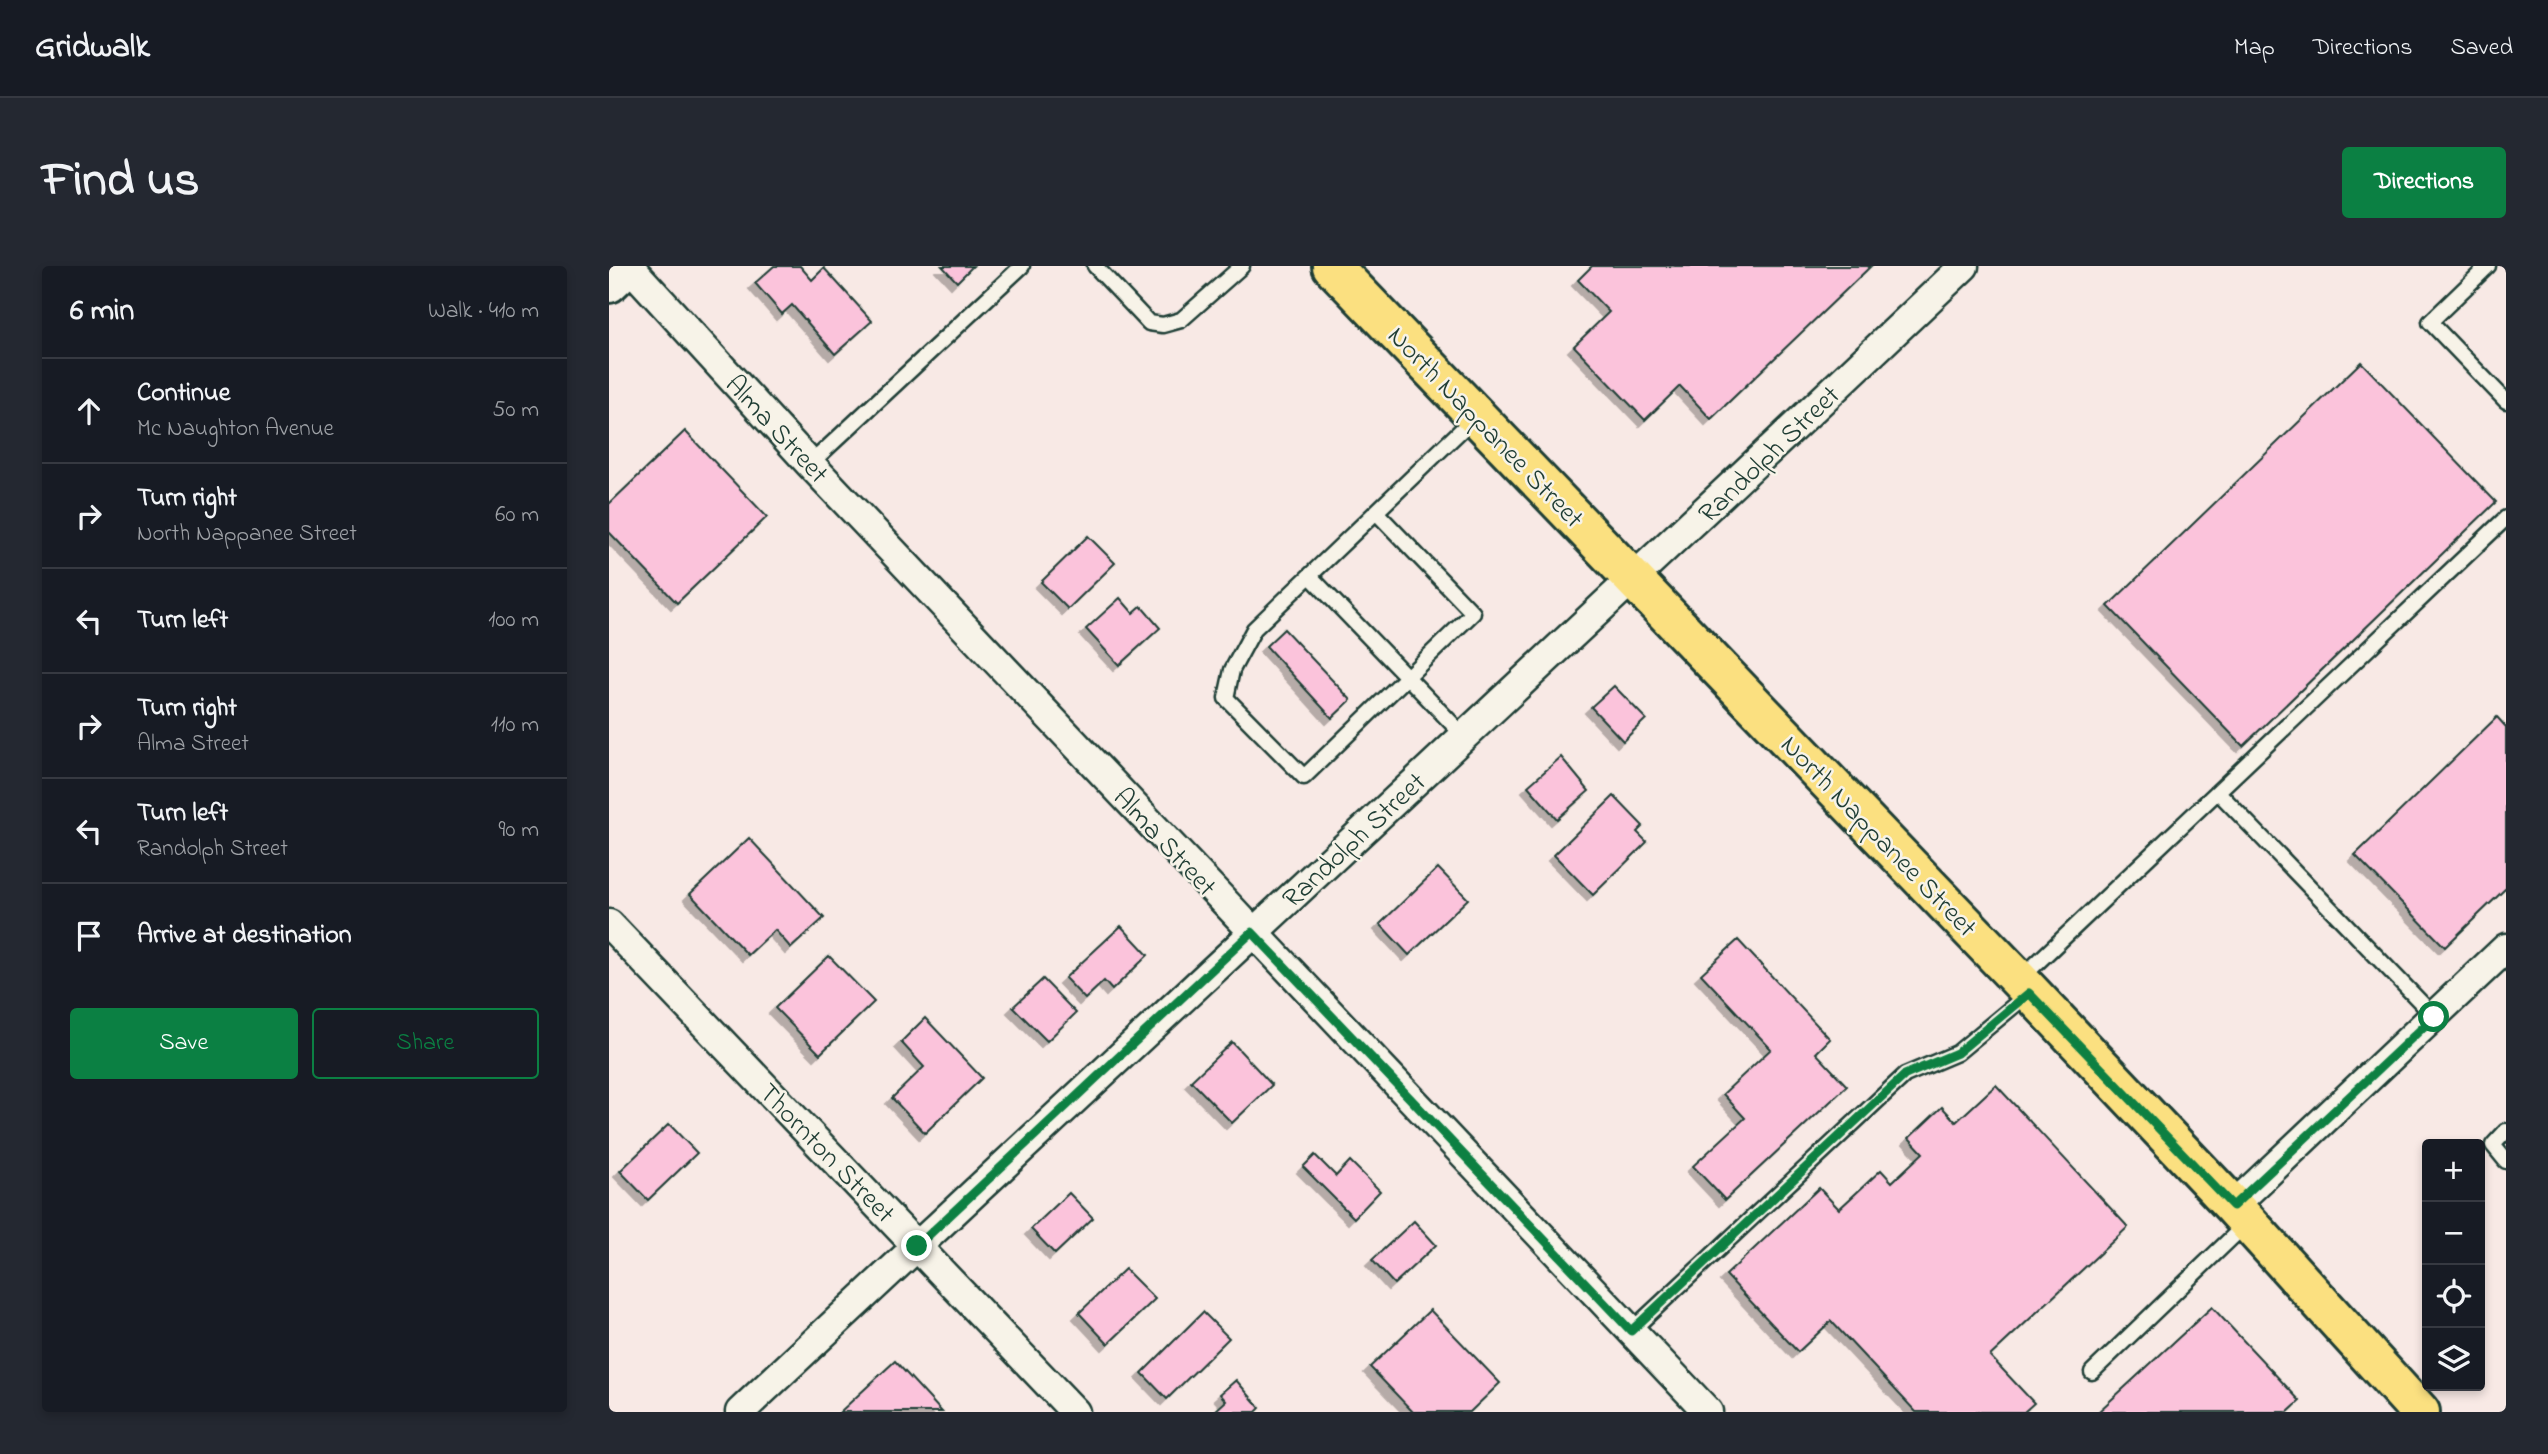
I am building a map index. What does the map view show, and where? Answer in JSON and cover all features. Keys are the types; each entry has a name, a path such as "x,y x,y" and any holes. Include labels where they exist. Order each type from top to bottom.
{"main road":[{"name":"North Nappanee Street","path":"1332,266 1635,579 2240,1214 2419,1411"}],"street":[{"path":"609,283 628,266"},
{"name":"Alma Street","path":"628,266 810,464 1708,1412"},
{"name":"Randolph Street","path":"740,1412 1252,932 1635,579 1965,266"},
{"name":"Thornton Street","path":"609,924 1075,1412"},
{"path":"2240,1214 2434,1017 2506,948"}],"lane":[{"path":"810,464 1022,266"},
{"path":"1095,266 1149,323 1163,325 1181,320 1242,266"},
{"path":"2488,266 2430,322 2506,401"},
{"path":"1376,512 1473,613 1304,777 1226,698 1232,670 1254,629 1477,415"},
{"path":"1631,1331 1905,1075 1957,1053 2218,792 2506,518"},
{"path":"1310,576 1464,736"},
{"path":"2218,792 2434,1017"},
{"path":"2506,1131 2493,1145 2506,1161"},
{"path":"2092,1372 2240,1214"}],"building":[{"path":"774,266 800,266 812,280 824,268 872,321 835,354 792,305 782,314 755,283"},
{"path":"942,266 973,266 957,282"},
{"path":"1592,266 1871,266 1711,419 1680,386 1645,420 1574,346 1609,312 1578,280"},
{"path":"2361,362 2496,502 2243,746 2108,606"},
{"path":"685,431 767,517 677,603 609,532 609,504"},
{"path":"1088,536 1115,563 1068,609 1041,582"},
{"path":"1120,598 1133,613 1141,606 1160,628 1119,665 1086,629"},
{"path":"1284,629 1351,700 1332,718 1266,646"},
{"path":"1614,686 1646,719 1623,741 1591,707"},
{"path":"2497,717 2506,727 2506,888 2445,947 2355,855"},
{"path":"1561,757 1589,791 1557,819 1528,786"},
{"path":"1614,796 1643,826 1637,832 1647,842 1593,895 1554,855"},
{"path":"749,838 824,918 791,948 775,930 748,955 690,894"},
{"path":"1438,868 1468,899 1409,955 1380,924"},
{"path":"1121,926 1148,955 1112,990 1104,981 1085,999 1065,978"},
{"path":"1738,940 1830,1039 1816,1053 1847,1086 1725,1200 1693,1166 1745,1118 1723,1094 1771,1049 1701,974"},
{"path":"829,956 874,1002 820,1054 775,1008"},
{"path":"1043,979 1076,1013 1047,1041 1013,1007"},
{"path":"925,1018 982,1078 925,1133 892,1098 924,1067 901,1042"},
{"path":"1232,1042 1272,1085 1232,1123 1191,1081"},
{"path":"1996,1085 2128,1227 1990,1356 2034,1403 2024,1412 1916,1412 1831,1321 1798,1352 1726,1275 1819,1188 1839,1209 1881,1170 1892,1182 1923,1153 1909,1138 1942,1107 1956,1122"},
{"path":"669,1124 697,1153 648,1200 620,1171"},
{"path":"1315,1155 1336,1176 1350,1161 1380,1191 1354,1218 1303,1167"},
{"path":"1069,1193 1093,1218 1055,1254 1031,1229"},
{"path":"1414,1221 1436,1245 1394,1284 1372,1260"},
{"path":"1125,1269 1155,1299 1108,1344 1079,1313"},
{"path":"2212,1307 2300,1401 2288,1412 2098,1412"},
{"path":"1430,1310 1500,1383 1470,1412 1413,1412 1370,1367"},
{"path":"1203,1312 1229,1338 1167,1399 1142,1373"},
{"path":"895,1361 942,1412 840,1412"},
{"path":"1236,1380 1260,1408 1256,1412 1214,1412 1226,1401 1220,1394"}],"route":[{"path":"917,1246 1252,932 1631,1331 1905,1075 1957,1053 2029,993 2233,1206 2434,1017"}]}
